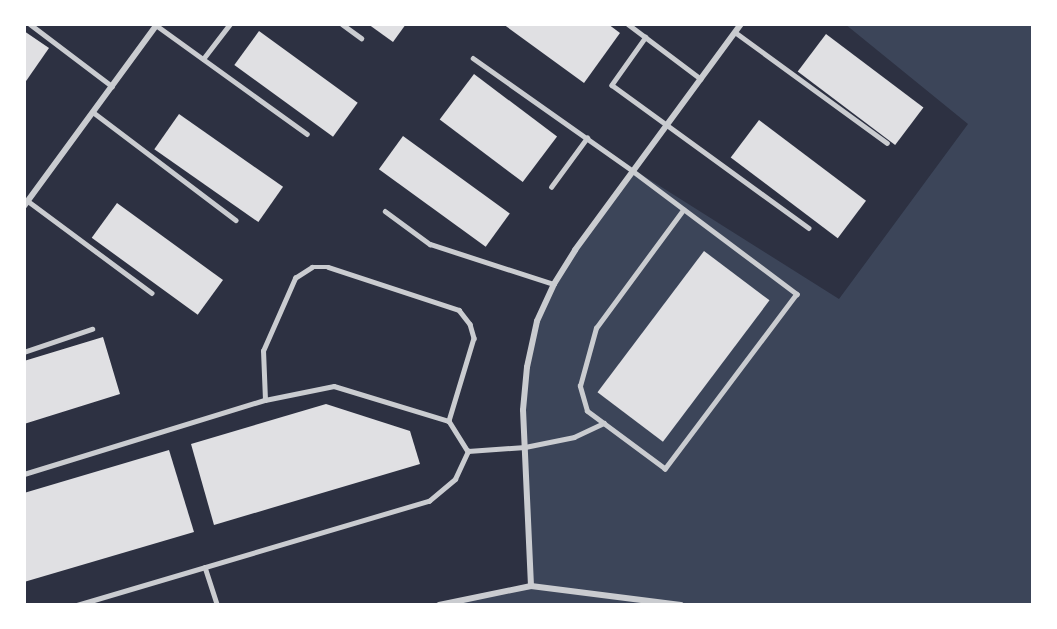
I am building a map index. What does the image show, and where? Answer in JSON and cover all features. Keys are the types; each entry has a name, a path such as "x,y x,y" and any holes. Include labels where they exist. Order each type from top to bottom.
{"street":[{"path":"531,586 523,410 527,368 537,321 554,284 633,171 741,24"},
{"path":"26,203 157,25"},
{"path":"439,605 531,586 681,605"}],"lane":[{"path":"30,24 112,86"},
{"path":"203,59 230,24"},
{"path":"342,24 361,38"},
{"path":"627,24 701,79"},
{"path":"157,25 307,134"},
{"path":"735,32 887,143"},
{"path":"645,37 612,85 809,228"},
{"path":"473,58 633,171 797,294 665,469 587,411 580,386 596,328 683,210"},
{"path":"93,112 236,220"},
{"path":"551,187 587,138"},
{"path":"26,203 152,293"},
{"path":"385,211 430,244 554,284"},
{"path":"265,400 263,351 295,278 312,267 328,267 459,310 470,324 474,338 449,421"},
{"path":"24,352 92,328"},
{"path":"24,474 265,400 334,386 449,421 468,451"},
{"path":"468,451 525,447 574,437 604,423"},
{"path":"77,605 429,501 455,479 468,451"},
{"path":"205,567 217,605"}],"shaded area":[{"path":"845,24 1033,24 1033,605 439,605 531,586 523,410 537,321 564,268 636,171 839,299 968,124"}],"building":[{"path":"368,24 406,24 393,42"},
{"path":"503,24 608,24 620,33 584,83"},
{"path":"24,31 49,48 24,84"},
{"path":"259,31 358,103 333,137 234,65"},
{"path":"826,34 923,107 895,145 798,72"},
{"path":"474,74 557,137 523,182 440,120"},
{"path":"179,114 283,187 258,222 154,149"},
{"path":"759,120 866,201 838,238 731,158"},
{"path":"403,136 510,214 486,247 379,169"},
{"path":"117,203 223,280 198,315 92,238"},
{"path":"704,251 769,300 663,442 597,392"},
{"path":"103,337 120,394 24,424 24,375 26,375 24,361"},
{"path":"326,404 410,431 420,464 214,525 191,444"},
{"path":"169,450 194,532 24,582 24,493"}]}
